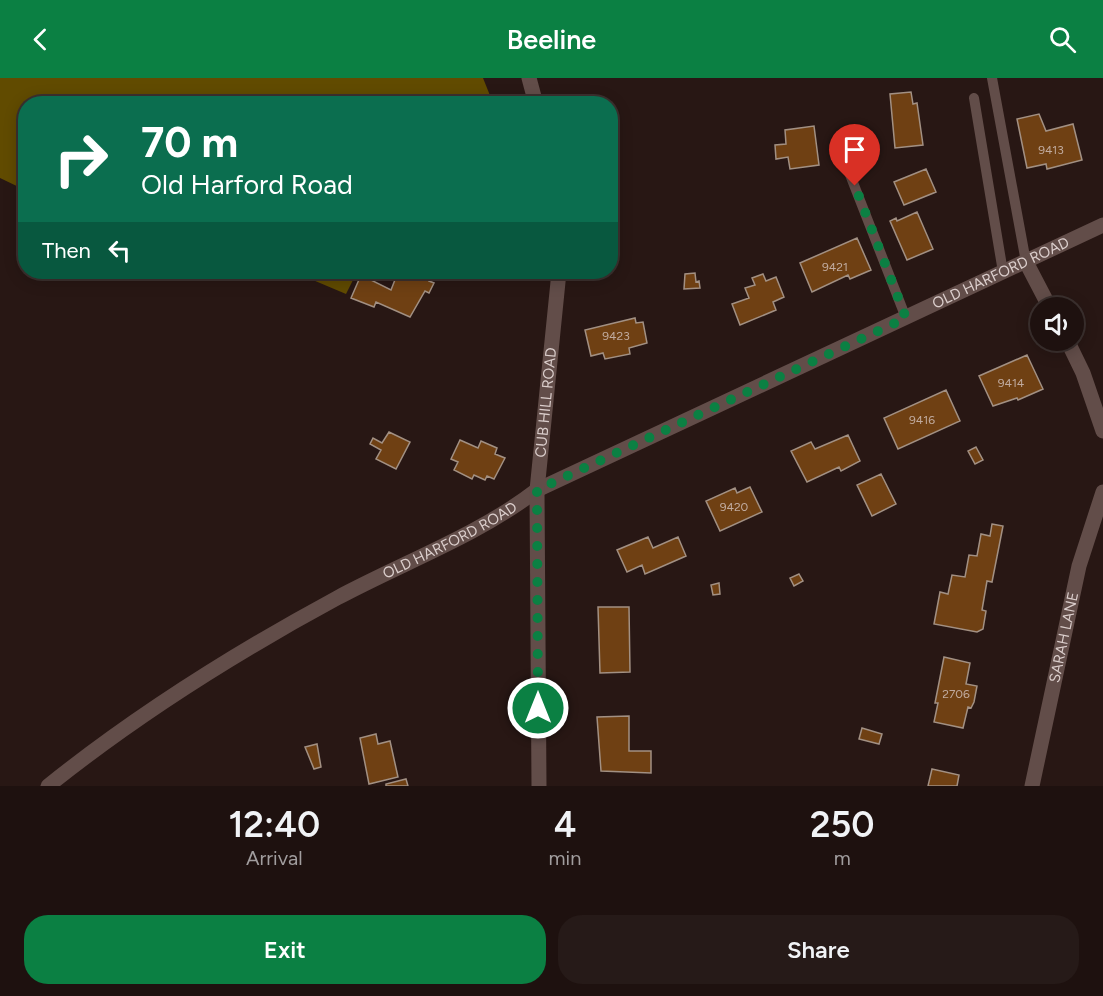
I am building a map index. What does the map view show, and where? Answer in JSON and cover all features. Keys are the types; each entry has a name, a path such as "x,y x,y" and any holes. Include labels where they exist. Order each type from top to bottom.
{"street":[{"path":"528,78 534,96"},
{"name":"OLD HARFORD ROAD","path":"48,786 160,704 276,632 339,597 511,510 537,490 1103,225"},
{"path":"1026,262 1044,297"},
{"name":"CUB HILL ROAD","path":"539,786 537,490 558,279"},
{"path":"1072,351 1083,373 1103,430"},
{"name":"SARAH LANE","path":"1032,786 1079,566 1103,492"}],"lane":[{"path":"992,78 1026,262"},
{"path":"974,98 1003,272"},
{"path":"847,167 906,318"}],"shaded area":[{"path":"0,78 483,78 490,96 18,96 18,187 0,178"},
{"path":"311,279 354,279 346,294"}],"building":[{"path":"911,92 913,104 917,103 923,145 895,148 890,94"},
{"path":"1039,114 1046,131 1073,124 1082,160 1047,169 1046,164 1027,168 1017,119"},
{"path":"814,126 819,165 790,169 788,157 776,159 775,145 786,144 785,130"},
{"path":"926,169 936,192 904,205 894,182"},
{"path":"917,212 933,249 907,260 890,221 896,218 897,221"},
{"path":"857,238 871,270 850,279 848,275 812,292 800,263"},
{"path":"695,273 696,282 699,281 700,288 684,289 685,274"},
{"path":"763,274 766,281 776,277 784,297 773,302 776,310 740,325 732,304 749,298 745,288 755,285 752,278"},
{"path":"359,279 369,279 391,290 395,279 430,279 429,281 434,283 429,293 425,291 410,317 376,302 374,307 351,298"},
{"path":"635,318 636,323 643,322 647,343 629,348 630,354 605,359 603,353 591,356 585,330"},
{"path":"1027,355 1043,389 1018,400 1017,398 993,406 979,376"},
{"path":"946,390 960,421 898,449 884,418"},
{"path":"389,432 410,442 396,469 376,459 381,450 370,444 373,438 382,443"},
{"path":"848,435 860,461 841,471 839,467 807,482 791,451 811,442 815,449"},
{"path":"460,440 478,448 481,441 497,448 495,454 505,458 494,479 487,476 485,480 474,475 472,479 454,470 458,462 451,459"},
{"path":"976,447 983,460 975,464 968,451"},
{"path":"881,474 896,504 872,516 857,485"},
{"path":"750,487 762,512 720,531 706,501 735,488 737,493"},
{"path":"992,524 1003,526 992,582 987,581 982,610 986,611 983,629 977,632 934,624 940,592 948,594 952,575 965,577 969,555 977,556 981,534 990,536"},
{"path":"648,537 653,548 678,537 686,556 645,574 642,565 627,572 617,550"},
{"path":"799,574 803,581 794,586 790,578"},
{"path":"719,583 720,594 713,595 711,585"},
{"path":"598,607 629,607 630,672 600,673"},
{"path":"944,657 970,663 966,684 977,686 974,702 971,708 968,707 963,728 934,722 938,703 935,703"},
{"path":"629,716 629,751 651,751 651,773 601,771 597,717"},
{"path":"862,728 882,734 879,744 859,739"},
{"path":"376,734 378,744 390,741 398,777 369,784 360,738"},
{"path":"317,744 321,767 314,769 305,747"},
{"path":"932,769 959,775 957,786 928,786"},
{"path":"406,779 408,786 386,786 386,784"}],"route":[{"path":"538,708 537,490 906,318 855,186"}]}
